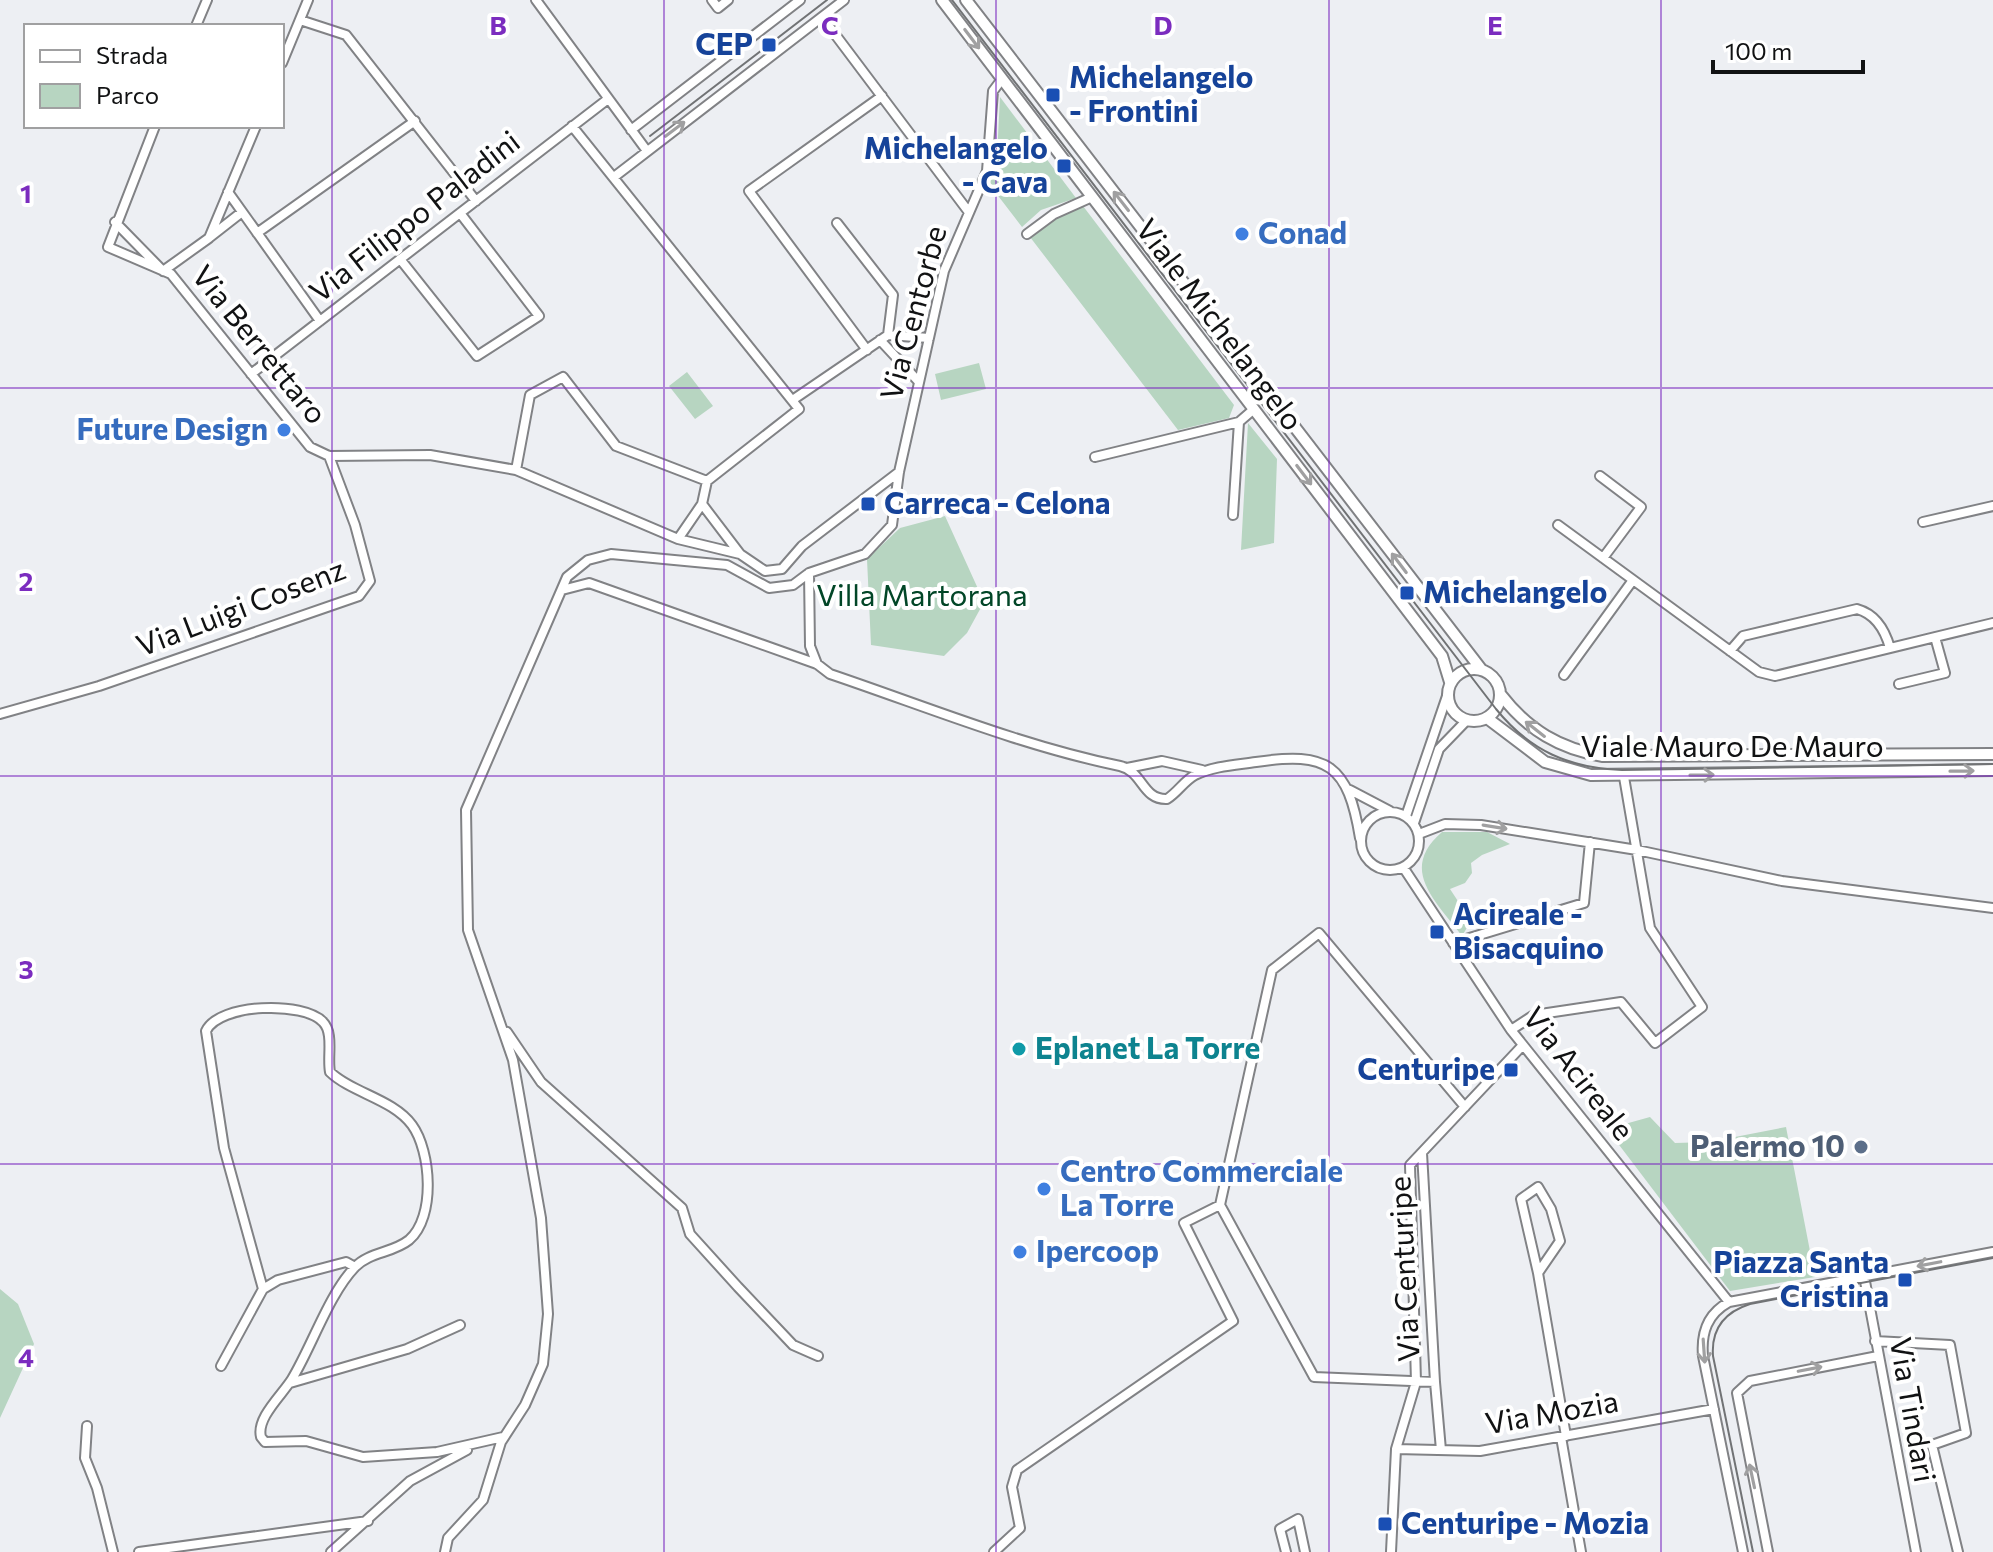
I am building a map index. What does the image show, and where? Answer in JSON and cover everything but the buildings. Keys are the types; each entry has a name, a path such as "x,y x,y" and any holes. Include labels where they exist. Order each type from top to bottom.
{"street":[{"path":"197,24 207,0"},
{"path":"284,58 308,0"},
{"path":"536,0 647,151"},
{"path":"712,0 718,8 728,0"},
{"path":"631,130 799,0"},
{"path":"614,177 844,0"},
{"name":"Viale Michelangelo","path":"942,0 1442,656 1450,682"},
{"name":"Viale Michelangelo","path":"966,0 1481,669"},
{"path":"822,17 968,211"},
{"path":"300,20 346,35 476,201"},
{"name":"Via Centorbe","path":"500,1021 468,930 466,810 567,577 588,560 611,554 727,565 769,588 793,585 809,573 865,554 892,525 899,472 944,271 989,162 993,91 1002,79"},
{"path":"867,350 749,191 882,96"},
{"name":"Via Filippo Paladini","path":"251,374 608,99"},
{"path":"257,233 415,121"},
{"path":"572,126 799,409 707,481 702,504 678,539"},
{"path":"154,128 115,222 163,271 242,212"},
{"path":"209,238 255,128"},
{"path":"228,192 320,321"},
{"path":"1027,234 1054,214 1092,197"},
{"path":"400,259 477,356 539,316 460,213"},
{"name":"Via Berrettaro","path":"115,222 108,247 171,274 310,447 329,456"},
{"path":"837,223 893,295 884,338"},
{"path":"884,338 919,382"},
{"path":"794,399 884,338 929,338"},
{"path":"516,470 530,395 563,377 616,446 707,481"},
{"path":"1095,457 1239,422 1254,409"},
{"path":"1233,515 1239,422"},
{"path":"329,456 430,455 516,470 678,539 740,554"},
{"name":"Via Luigi Cosenz","path":"0,714 99,686 359,596 370,581 355,525 329,456"},
{"path":"702,504 740,554 765,571 782,569 802,546 899,472"},
{"path":"1600,476 1641,507 1603,558"},
{"path":"1923,522 1993,506"},
{"path":"1558,525 1759,672 1775,676 1993,623"},
{"path":"809,573 810,646 817,664"},
{"path":"1564,675 1633,580"},
{"path":"562,590 589,583 817,664 845,679 1057,750 1127,768 1171,763 1207,770 1293,757 1316,759 1350,790 1406,816 1414,823 1419,834 1417,853 1403,867 1385,870 1369,862 1360,838 1350,790"},
{"path":"1730,651 1743,636 1857,609 1868,612 1886,632 1890,648"},
{"path":"1899,684 1945,673 1935,637"},
{"path":"1406,816 1450,682 1465,670 1481,669 1495,680 1501,695 1496,709 1487,718 1467,720 1453,711 1447,696"},
{"name":"Viale Mauro De Mauro","path":"1501,695 1547,738 1574,751 1603,756 1993,754"},
{"name":"Viale Mauro De Mauro","path":"1487,718 1545,762 1575,773 1624,777 1993,770"},
{"path":"1414,823 1439,749 1467,720"},
{"path":"1145,788 1143,778 1153,763"},
{"path":"1171,763 1179,773 1175,793"},
{"path":"1127,768 1158,799 1175,793 1183,783 1207,770"},
{"path":"1511,1030 1534,1015 1621,1002 1655,1043 1702,1007 1650,928 1624,777"},
{"path":"1360,838 1367,822 1390,811"},
{"path":"1419,834 1461,823 1637,850 1782,881 1993,908"},
{"path":"1453,943 1584,903 1590,842"},
{"name":"Via Acireale","path":"1403,867 1511,1030 1729,1302"},
{"path":"1465,1107 1319,933 1272,970 1220,1205 1314,1377 1416,1382 1410,1165 1422,1153 1523,1045"},
{"path":"263,1289 224,1148 207,1050 210,1022 232,1012 299,1009 325,1023 330,1072 402,1116 421,1142 426,1193 421,1226 409,1240 355,1267 259,1431 265,1442 306,1441 363,1457 437,1452 504,1437"},
{"path":"500,1021 541,1082 682,1208 690,1234 793,1345 818,1356"},
{"path":"445,1552 448,1538 483,1500 504,1437 525,1405 543,1364 548,1314 541,1218 513,1060 500,1021"},
{"name":"Via Centuripe","path":"1391,1552 1396,1449 1416,1382 1435,1382 1422,1153"},
{"path":"1538,1273 1560,1241 1551,1209 1538,1187 1521,1199 1538,1273 1581,1552"},
{"path":"994,1552 1020,1528 1012,1487 1017,1470 1233,1321 1184,1223 1220,1205"},
{"path":"1743,1552 1702,1343 1707,1322 1729,1302 1993,1252"},
{"path":"221,1366 263,1289 327,1264 346,1262 355,1267"},
{"name":"Via Tindari","path":"1864,1276 1916,1552"},
{"path":"289,1384 407,1349 460,1325"},
{"path":"1875,1341 1950,1345 1966,1433 1932,1445 1955,1551"},
{"path":"1768,1552 1737,1393 1742,1385 1878,1356"},
{"path":"1435,1382 1441,1450"},
{"name":"Via Mozia","path":"1396,1449 1480,1451 1714,1409"},
{"path":"87,1426 85,1458 97,1488 113,1552"},
{"path":"331,1552 419,1476 486,1442"},
{"path":"1286,1552 1280,1529 1298,1519 1305,1552"},
{"path":"139,1552 368,1521"}],"green space":[{"path":"1000,97 1076,198 1041,210 1022,227 989,184 997,156"},
{"path":"1083,206 1234,405 1229,418 1178,430 1030,237 1055,217"},
{"path":"979,363 986,389 941,400 935,374"},
{"path":"687,372 713,406 695,419 669,386"},
{"path":"1248,423 1277,459 1274,543 1241,550"},
{"name":"Villa Martorana","path":"945,516 984,602 967,633 944,656 871,645 867,559 900,528"},
{"path":"1442,832 1487,832 1510,844 1471,863 1472,873 1465,883 1450,889 1471,921 1462,936 1433,898 1422,872 1423,859 1429,846"},
{"path":"1650,1117 1675,1143 1709,1142 1786,1127 1815,1277 1730,1291 1607,1129"},
{"path":"0,1289 18,1304 34,1344 0,1418"}],"tram line":[{"path":"650,136 827,0"},
{"path":"952,0 1496,709 1523,736 1568,761 1603,769 1993,764"},
{"path":"1753,1552 1713,1356 1714,1338 1721,1323 1733,1312 1750,1304 1993,1258"}],"place":[{"name":"CEP","path":"769,45"},
{"name":"Michelangelo - Frontini","path":"1053,95"},
{"name":"Michelangelo - Cava","path":"1064,166"},
{"name":"Conad","path":"1242,234"},
{"name":"Future Design","path":"284,430"},
{"name":"Carreca - Celona","path":"868,504"},
{"name":"Michelangelo","path":"1407,593"},
{"name":"Acireale - Bisacquino","path":"1437,932"},
{"name":"Eplanet La Torre","path":"1019,1049"},
{"name":"Centuripe","path":"1511,1070"},
{"name":"Palermo 10","path":"1861,1147"},
{"name":"Centro Commerciale La Torre","path":"1044,1189"},
{"name":"Ipercoop","path":"1020,1252"},
{"name":"Piazza Santa Cristina","path":"1905,1280"},
{"name":"Centuripe - Mozia","path":"1385,1524"}]}
